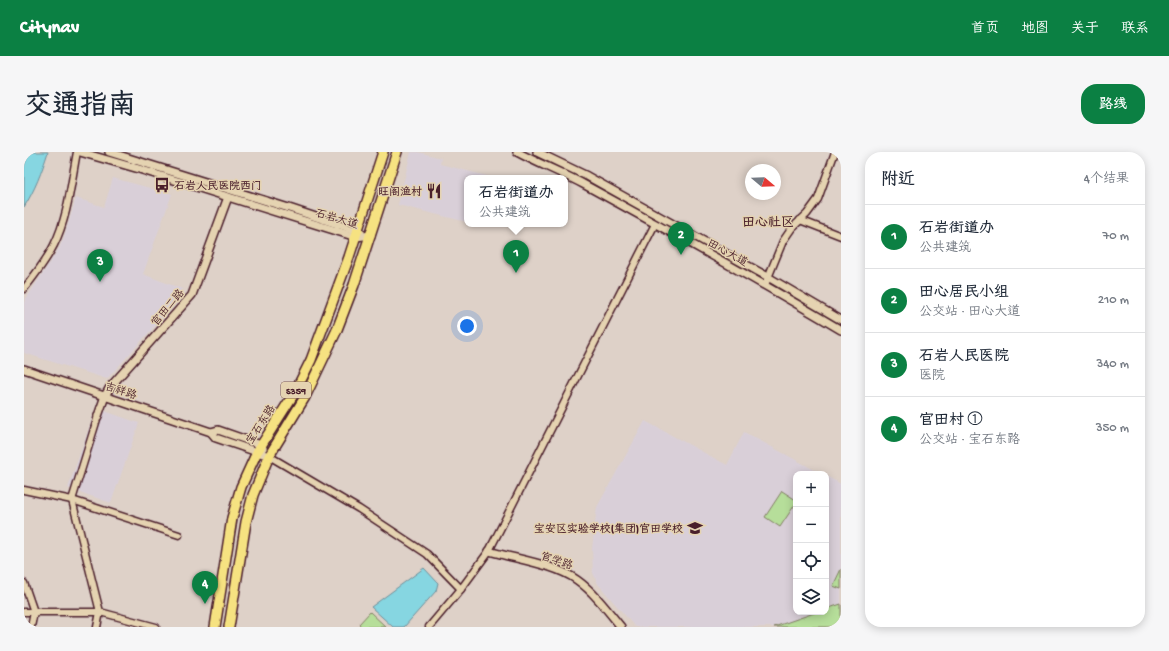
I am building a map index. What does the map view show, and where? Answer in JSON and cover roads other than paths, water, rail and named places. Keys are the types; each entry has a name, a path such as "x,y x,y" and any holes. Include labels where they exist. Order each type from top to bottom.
{"main road":[{"name":"宝石东路","path":"215,627 236,502 247,472 259,449 295,392 310,360 357,234 383,152"},
{"name":"S359","path":"229,627 249,508 260,476 269,456 305,397 326,355 346,309 397,152"}],"street":[{"path":"24,289 48,256 58,234 65,212 77,152"},
{"name":"石岩大道","path":"80,152 357,234 371,235"},
{"name":"石岩大道","path":"109,152 292,209 357,234"},
{"name":"田心大道","path":"517,152 532,161 563,175"},
{"name":"田心大道","path":"536,152 587,176 768,277 841,320"},
{"path":"765,285 783,241 792,228 807,214 818,199 836,152"},
{"name":"田心大道","path":"568,177 583,184 765,285 841,330"},
{"name":"官田二路","path":"98,416 110,387 192,295 228,197"},
{"path":"800,220 841,236"},
{"path":"429,627 461,589 489,551 655,224"},
{"name":"吉祥路","path":"24,369 212,432 218,430 259,449"},
{"path":"97,627 100,612 72,500 98,416"},
{"path":"259,449 359,509 427,554 461,589"},
{"path":"24,490 72,500 179,536"},
{"name":"官学路","path":"489,551 558,570 570,575 585,586 621,627"},
{"path":"24,583 34,612 31,627"},
{"path":"24,612 100,612 156,627"}],"water":[{"path":"29,152 48,152 32,194 24,207 24,166"},
{"path":"424,568 438,583 436,591 404,627 393,627 371,607"}],"place":[{"name":"石岩人民医院西门","path":"162,185"},
{"name":"旺阁渔村","path":"434,191"},
{"name":"田心居民小组","path":"681,255"},
{"name":"石岩街道办","path":"516,273"},
{"name":"石岩人民医院","path":"100,282"},
{"name":"宝安区实验学校(集团)官田学校","path":"695,528"},
{"name":"官田村 ①","path":"205,604"}],"district":[{"name":"田心社区","path":"768,221"}]}
